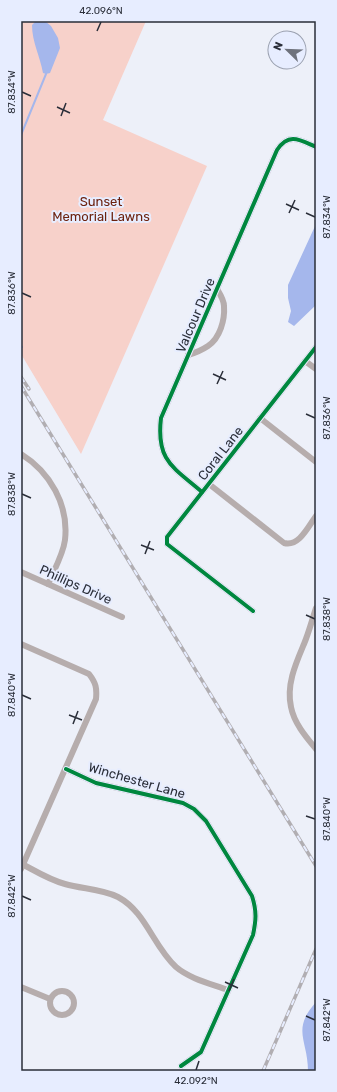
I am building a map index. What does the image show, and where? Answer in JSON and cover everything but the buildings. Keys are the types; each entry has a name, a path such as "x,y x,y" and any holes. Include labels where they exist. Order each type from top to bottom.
{"street":[{"name":"Valcour Drive","path":"202,492 174,468 167,459 161,444 160,432 162,418 277,150 281,143 287,139 296,138 316,147"},
{"path":"188,355 199,352 210,345 219,332 222,323 224,305 217,289"},
{"name":"Coral Lane","path":"253,612 167,544 167,537 316,347"},
{"path":"305,361 316,369"},
{"path":"260,418 316,462"},
{"path":"21,454 31,460 49,479 61,503 64,516 65,540 62,553 48,584"},
{"path":"209,484 284,543 289,544 296,542 316,516"},
{"name":"Phillips Drive","path":"21,572 122,617"},
{"path":"316,608 296,662 291,685 290,700 294,716 301,730 316,749"},
{"path":"22,644 89,674 95,682 97,690 96,699 22,867 64,884 103,892 118,897 139,914 164,954 176,967 186,974 228,990"},
{"name":"Winchester Lane","path":"66,768 96,782 183,803 194,809 206,821 252,896 256,919 253,935 201,1052 181,1066"},
{"path":"21,987 50,999"},
{"path":"62,991 66,992 72,997 74,1005 67,1014 59,1015 52,1010 50,999 55,993 62,991"}],"green space":[{"name":"Sunset Memorial Lawns","path":"21,21 146,21 103,120 207,166 81,454 21,354"}],"water":[{"path":"36,21 45,21 51,26 58,38 60,48 50,73 46,74 43,73 33,37 32,25"},
{"path":"316,224 316,305 294,326 288,322 291,311 288,298 288,285"},
{"path":"316,1002 316,1071 308,1071 302,1028 308,1012"}],"waterway":[{"path":"21,135 46,74"}],"railway":[{"path":"21,377 29,389"},
{"path":"21,386 316,866"},
{"path":"263,1071 316,949"}],"cycle path":[{"path":"202,492 175,469 164,454 161,444 161,418 277,150 281,144 290,139 300,140 316,147"},
{"path":"253,611 167,544 167,537 316,347"},
{"path":"66,769 96,783 183,803 194,809 206,821 252,896 256,916 253,935 201,1052 181,1066"}]}
